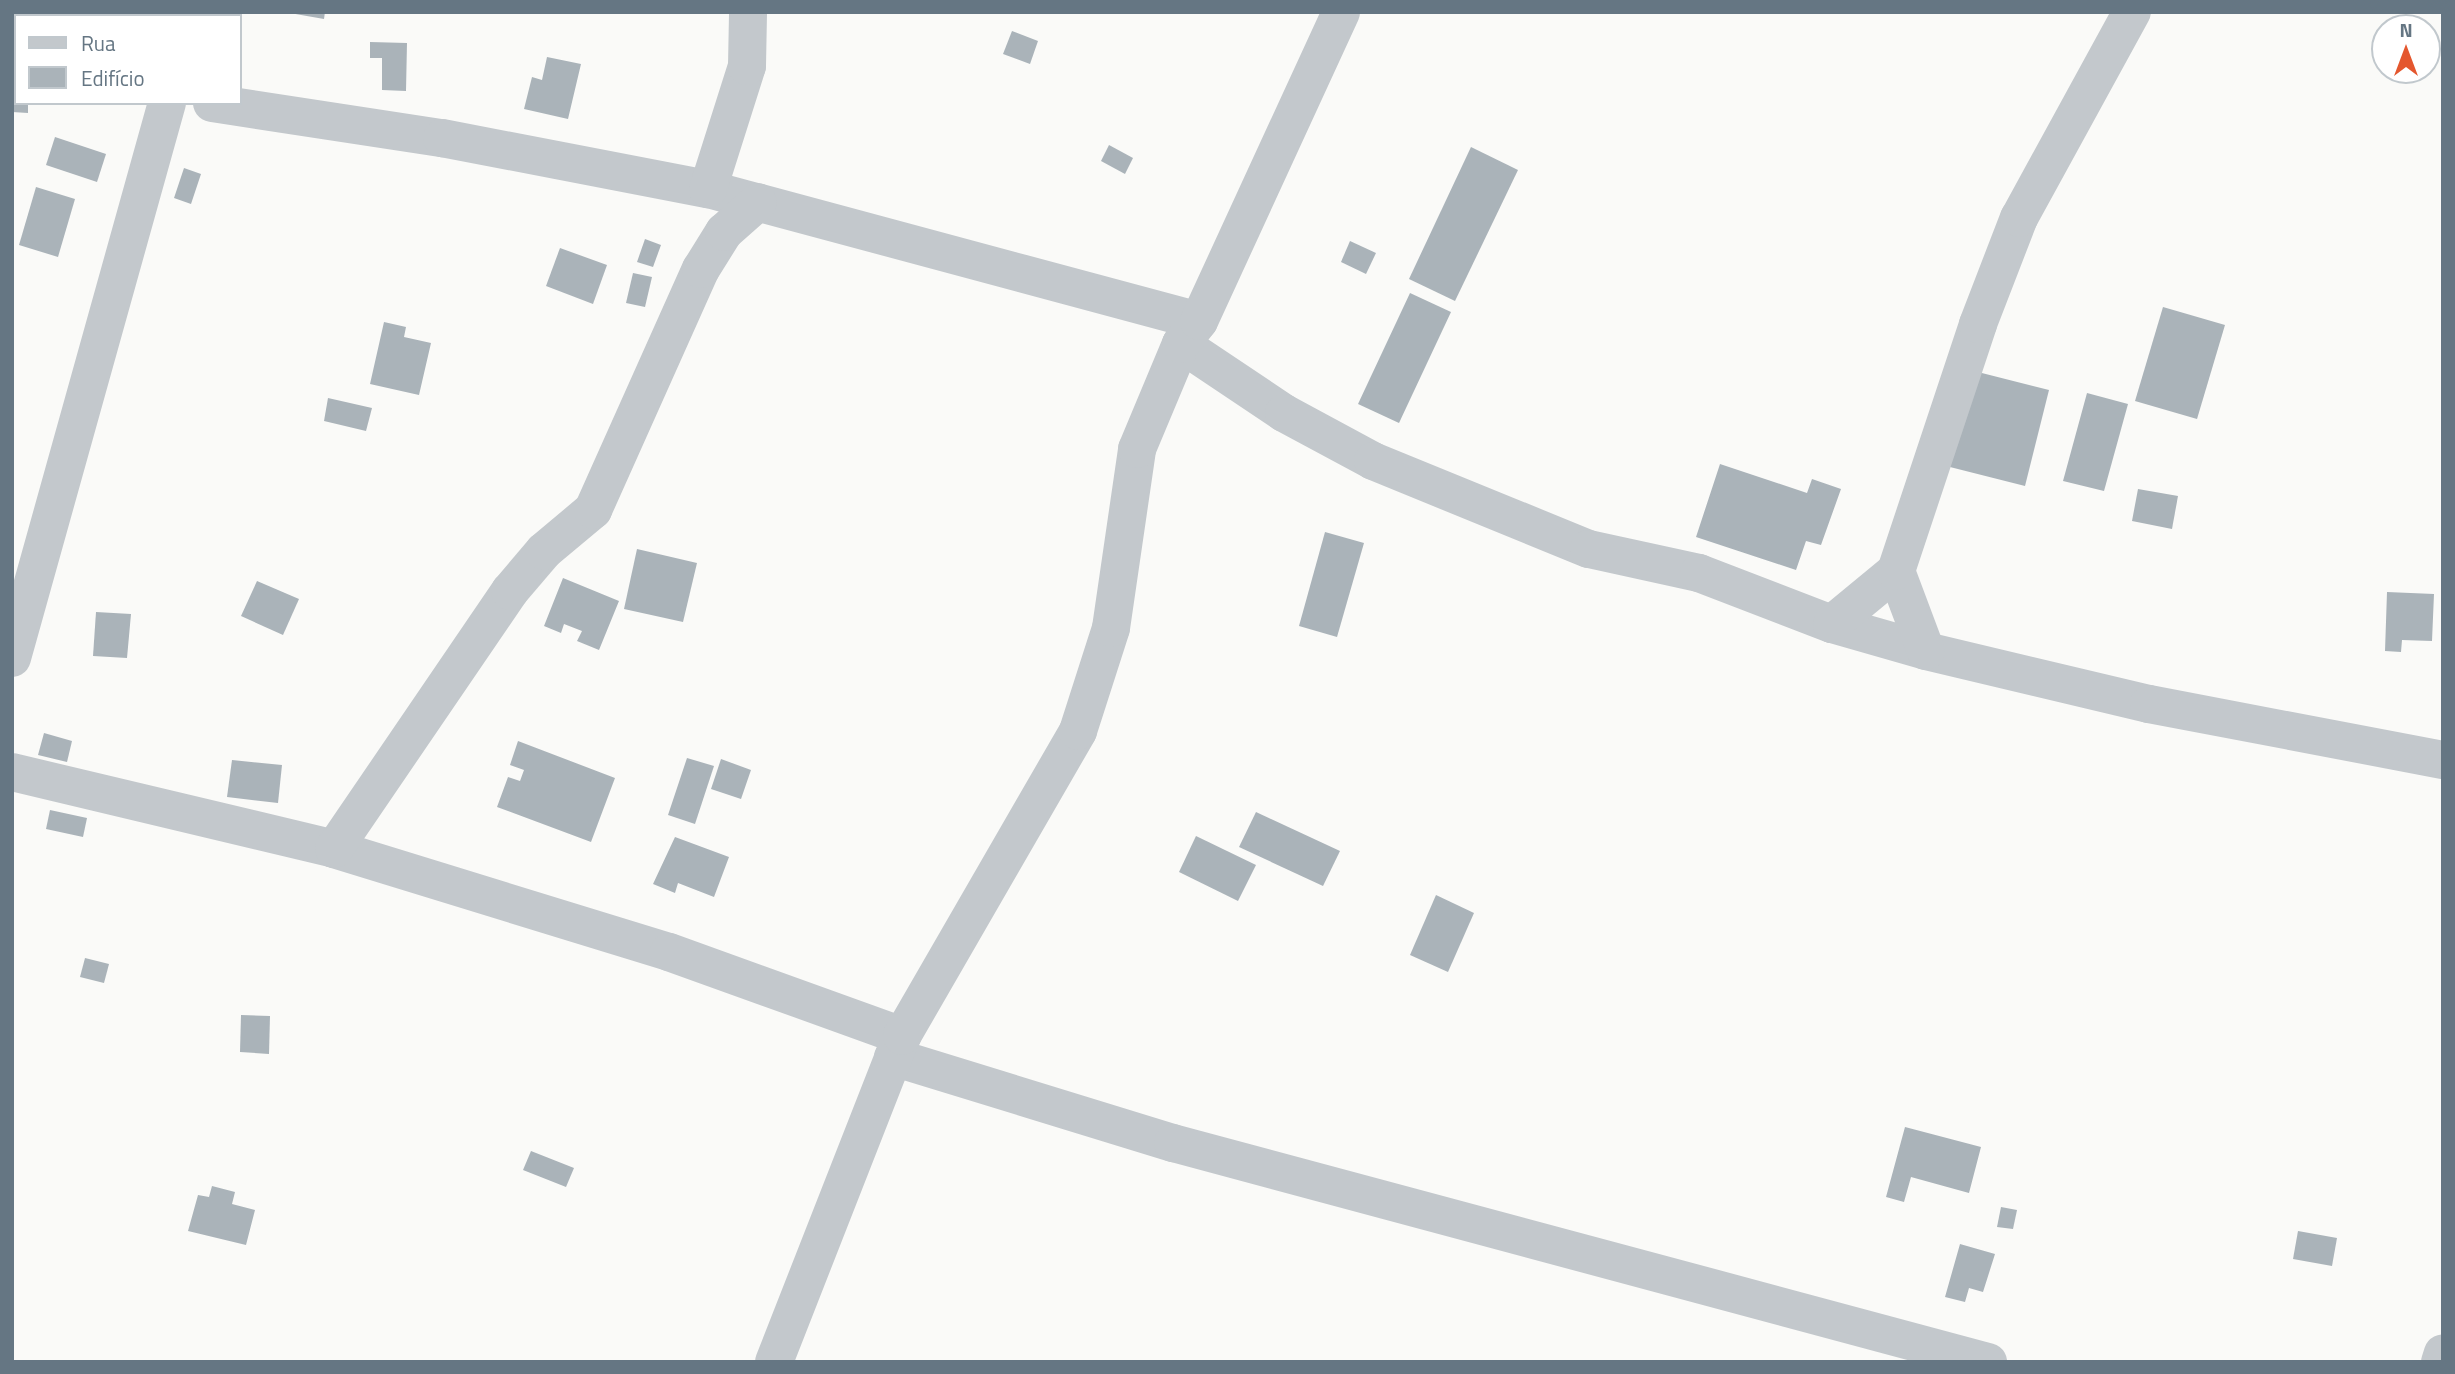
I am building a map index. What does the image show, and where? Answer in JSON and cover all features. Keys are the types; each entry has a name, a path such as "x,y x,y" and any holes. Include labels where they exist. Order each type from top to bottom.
{"street":[{"path":"708,189 747,66 748,12"},
{"path":"774,1362 898,1046 1078,731 1111,628 1137,450 1341,12"},
{"path":"2101,12 2104,60"},
{"path":"1832,625 1896,571 1978,324 2019,218 2132,12"},
{"path":"12,658 166,105"},
{"path":"225,105 442,138 708,189 758,202 1190,333 1284,413 1373,461 1589,550 1699,573 1832,625 1926,651 2150,704 2443,760"},
{"path":"334,849 510,591 544,551 593,510 701,269 724,232 758,202"},
{"path":"1896,571 1926,651"},
{"path":"12,772 334,849 669,952 898,1046 1172,1143 1987,1362"},
{"path":"2440,1362 2443,1353"}],"building":[{"path":"284,12 325,12 324,19"},
{"path":"1012,31 1038,41 1030,64 1003,54"},
{"path":"370,42 407,43 406,91 382,90 382,58 370,58"},
{"path":"547,57 581,64 568,119 524,109 532,77 542,80"},
{"path":"12,93 14,105 28,105 28,113 12,112"},
{"path":"55,137 106,154 97,182 46,165"},
{"path":"1109,145 1133,158 1125,174 1101,161"},
{"path":"1471,147 1518,170 1455,301 1409,279"},
{"path":"184,168 201,174 191,204 174,198"},
{"path":"36,187 75,199 58,257 19,245"},
{"path":"645,239 661,245 653,267 637,262"},
{"path":"1350,241 1376,253 1366,274 1341,262"},
{"path":"560,248 607,265 593,304 546,286"},
{"path":"633,273 652,277 645,307 626,303"},
{"path":"1410,293 1451,312 1399,423 1358,404"},
{"path":"2163,307 2225,325 2197,419 2135,401"},
{"path":"384,322 406,327 404,337 431,343 419,395 370,384"},
{"path":"1970,370 2049,390 2025,486 1946,466"},
{"path":"2087,393 2128,404 2104,491 2063,481"},
{"path":"328,398 372,408 366,431 324,421"},
{"path":"1720,464 1807,493 1812,479 1841,489 1821,545 1806,541 1796,570 1696,537"},
{"path":"2138,489 2178,496 2172,529 2132,521"},
{"path":"1325,532 1364,543 1337,637 1299,626"},
{"path":"637,549 697,563 683,622 624,609"},
{"path":"563,578 619,601 599,650 577,641 582,631 564,624 561,633 544,626"},
{"path":"257,581 299,599 283,635 241,616"},
{"path":"2387,592 2434,594 2432,641 2402,640 2401,652 2385,651"},
{"path":"96,612 131,614 127,658 93,656"},
{"path":"44,733 72,741 67,762 38,755"},
{"path":"518,741 615,778 591,842 497,807 508,777 520,781 524,770 510,765"},
{"path":"687,758 714,766 695,824 668,815"},
{"path":"721,759 751,770 741,799 711,789"},
{"path":"232,760 282,765 278,803 227,797"},
{"path":"50,810 87,818 83,837 46,829"},
{"path":"1256,812 1340,851 1323,886 1239,847"},
{"path":"1196,836 1256,865 1238,901 1179,872"},
{"path":"675,837 729,857 714,897 678,883 675,893 653,884"},
{"path":"1436,895 1474,913 1448,972 1410,955"},
{"path":"85,958 109,964 104,983 80,977"},
{"path":"241,1015 270,1016 269,1054 240,1052"},
{"path":"1905,1127 1981,1147 1969,1193 1911,1177 1904,1202 1886,1197"},
{"path":"531,1151 574,1168 566,1187 523,1170"},
{"path":"212,1186 235,1192 232,1204 255,1210 246,1245 188,1231 198,1195 209,1197"},
{"path":"2001,1207 2017,1210 2013,1229 1997,1227"},
{"path":"2298,1231 2337,1238 2332,1266 2293,1259"},
{"path":"1960,1244 1995,1254 1983,1292 1969,1288 1965,1302 1945,1297"}]}
